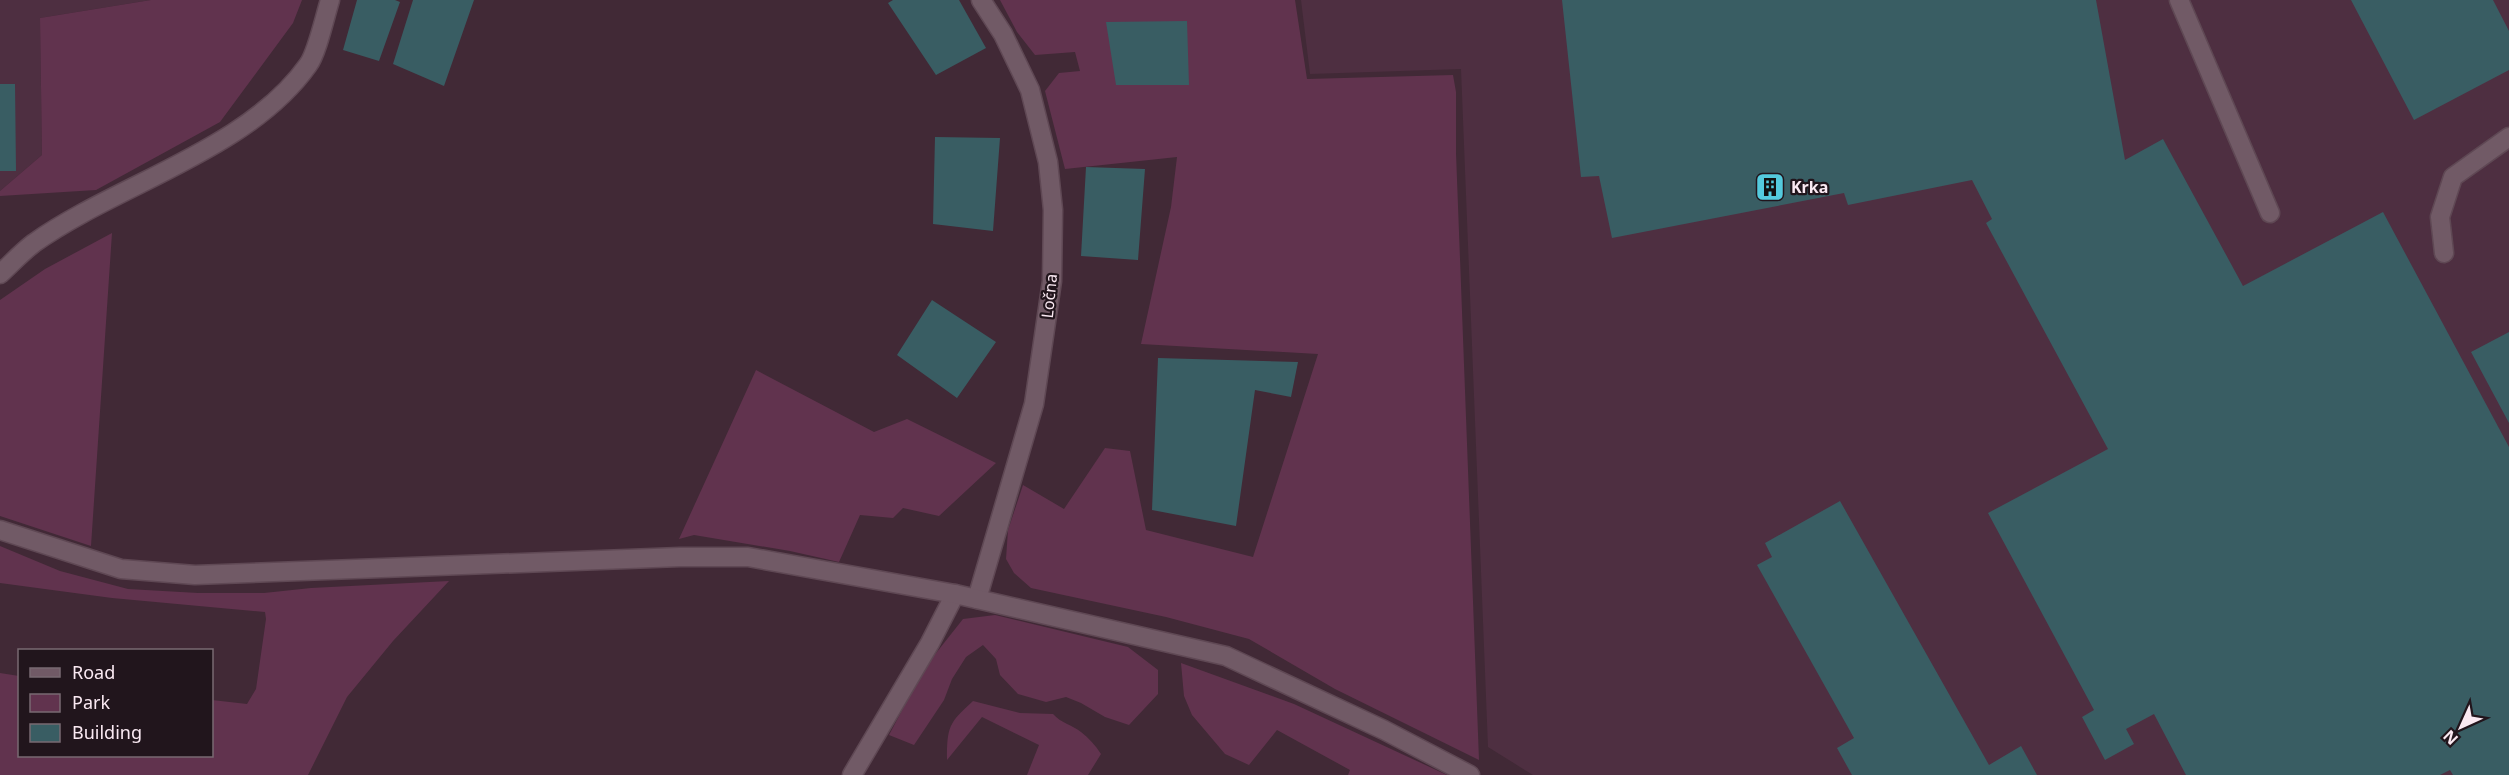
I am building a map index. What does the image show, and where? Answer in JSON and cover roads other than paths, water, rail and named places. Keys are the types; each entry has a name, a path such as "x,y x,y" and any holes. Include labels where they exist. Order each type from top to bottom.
{"street":[{"path":"0,274 33,244 93,208 184,162 238,129 283,95 310,63 330,0"},
{"name":"Ločna","path":"977,599 1034,404 1052,281 1053,222 1048,162 1030,90 1003,34 981,0"},
{"path":"2180,0 2270,213"},
{"path":"2444,253 2440,218 2453,177 2509,137"},
{"path":"0,530 121,569 195,575 680,556 748,557 955,594 1226,656 1384,730 1470,775"},
{"path":"852,775 930,643 955,594"}],"place":[{"name":"Krka","path":"1770,187"}]}
